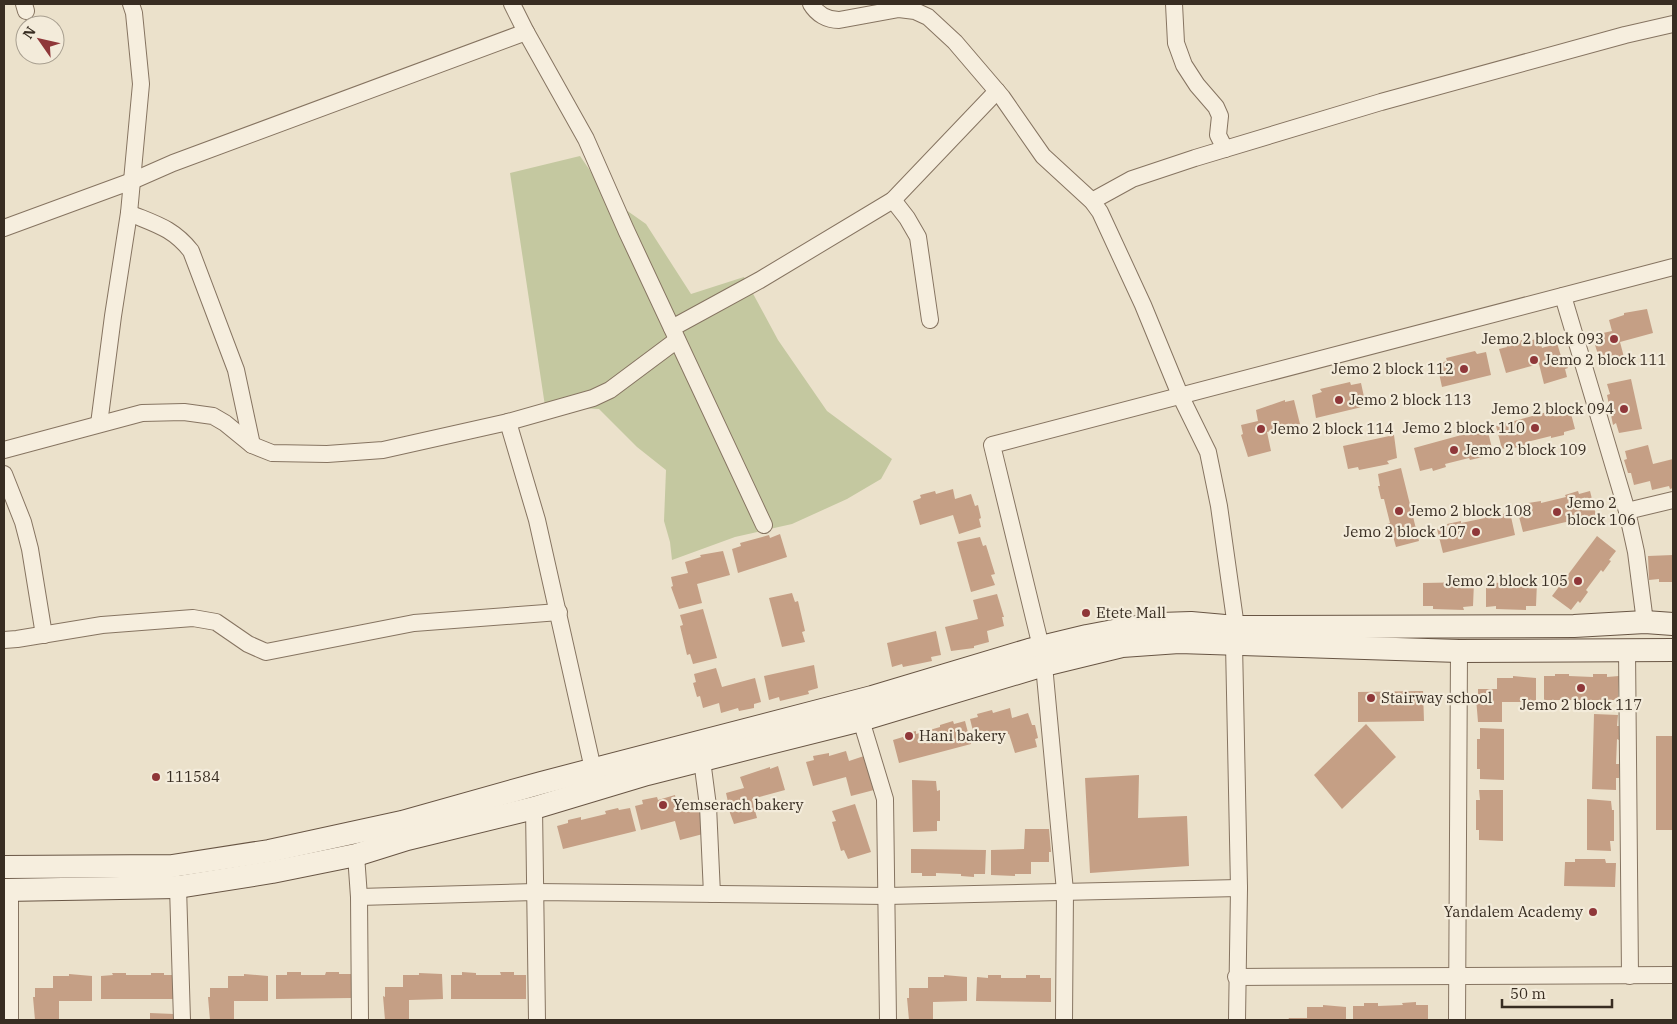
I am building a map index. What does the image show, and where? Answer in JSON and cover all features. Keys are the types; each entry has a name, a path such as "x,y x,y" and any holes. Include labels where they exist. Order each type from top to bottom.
{"street":[{"path":"99,424 129,213 140,84 134,13 131,4"},
{"path":"512,4 586,139 674,334 764,525"},
{"path":"811,4 815,10 829,20 839,20 899,8 915,11 928,17 955,42 997,91 1043,156 1092,201 1100,212 1143,305 1180,395 1208,452 1219,506 1235,635 1239,888 1236,1020"},
{"path":"1174,4 1176,43 1184,65 1196,85 1216,107 1220,116 1218,135 1225,149"},
{"path":"1092,201 1132,179 1225,149 1380,102 1625,35 1673,24"},
{"path":"4,228 132,181 182,159 526,32"},
{"path":"4,450 142,413 184,412 213,416 225,423 252,445 272,453 327,454 383,450 508,422 593,398 610,390 674,334 893,200 997,91"},
{"path":"893,200 907,218 918,237 930,320"},
{"path":"129,213 168,229 182,240 191,252 236,370 252,445"},
{"path":"1064,1020 1065,892 1043,656 992,445 1673,267"},
{"path":"1563,296 1627,511 1636,552 1645,622"},
{"path":"508,422 537,520 593,769"},
{"path":"4,474 24,522 44,635"},
{"path":"1627,511 1673,500"},
{"path":"4,640 102,625 193,618 216,622 248,644 266,652 414,623 559,612"},
{"path":"1235,635 1645,622 1673,624"},
{"path":"4,867 172,866 269,852 402,822 593,769 702,760 861,720 1124,629 1160,624 1191,623 1235,635 1460,651 1673,650"},
{"path":"1627,650 1630,976"},
{"path":"1457,1020 1460,651"},
{"path":"10,1020 7,890 178,887 356,856 407,839 534,808 645,765 872,696 1043,656"},
{"path":"861,720 885,800 888,1020"},
{"path":"702,760 708,806 712,894"},
{"path":"534,808 537,1020"},
{"path":"356,856 359,897 360,1020"},
{"path":"129,889 130,866"},
{"path":"178,887 182,1020"},
{"path":"359,897 535,892 887,896 1239,888"},
{"path":"1236,977 1673,975"}],"green space":[{"path":"580,156 609,198 646,224 691,294 744,277 778,340 827,411 892,459 881,479 847,499 792,524 735,537 672,560 670,542 664,521 666,470 637,447 599,409 545,406 510,173"}],"building":[{"name":"Jemo 2 block 093","path":"1647,309 1653,333 1620,342 1625,361 1602,367 1594,335 1612,331 1609,320 1624,315 1624,313"},
{"name":"Jemo 2 block 111","path":"1539,338 1542,348 1557,343 1561,356 1564,355 1568,368 1565,369 1567,377 1544,384 1539,364 1506,373 1499,349 1507,347 1506,344 1522,340 1522,343"},
{"name":"Jemo 2 block 112","path":"1475,351 1477,354 1486,352 1491,375 1442,387 1437,364 1447,361 1446,358"},
{"name":"Jemo 2 block 094","path":"1631,379 1642,429 1619,433 1616,423 1613,425 1607,395 1610,394 1607,384"},
{"name":"Jemo 2 block 113","path":"1350,382 1351,385 1361,383 1366,406 1316,418 1312,395 1322,392 1320,389"},
{"name":"Jemo 2 block 114","path":"1285,400 1285,402 1294,400 1300,424 1267,432 1271,451 1248,457 1241,435 1243,434 1241,425 1258,421 1256,410"},
{"name":"Jemo 2 block 110","path":"1569,406 1575,429 1564,432 1564,435 1551,438 1551,436 1527,442 1527,445 1502,449 1496,426"},
{"name":"Jemo 2 block 109","path":"1487,428 1493,452 1482,454 1483,457 1470,460 1469,458 1445,464 1446,467 1433,471 1432,468 1420,471 1414,448"},
{"path":"1394,435 1397,458 1387,461 1389,464 1359,470 1358,467 1348,469 1343,446"},
{"path":"1648,445 1653,464 1673,459 1673,488 1670,489 1669,486 1652,490 1650,481 1634,485 1631,473 1628,473 1624,460 1627,459 1625,451"},
{"name":"Jemo 2 block 108","path":"1401,468 1419,541 1396,547 1393,536 1390,537 1387,524 1390,523 1384,499 1381,499 1378,474"},
{"path":"953,489 955,499 971,494 975,506 978,505 981,527 959,534 953,515 920,525 913,501 921,498 920,495 935,491 936,494"},
{"name":"Jemo 2 block 106","path":"1578,491 1579,494 1590,491 1596,515 1523,532 1517,509 1528,506 1528,503 1541,501 1541,503 1566,497 1565,495"},
{"name":"Jemo 2 block 107","path":"1498,512 1499,515 1510,512 1515,535 1443,553 1437,529 1448,527 1447,524 1485,518 1485,515"},
{"path":"780,534 787,557 738,573 732,549 741,546 740,543 769,535 770,538"},
{"name":"Jemo 2 block 105","path":"1597,536 1616,551 1603,572 1601,570 1586,590 1588,592 1580,603 1578,601 1571,610 1552,596"},
{"path":"980,537 983,546 986,545 995,574 991,575 995,585 971,592 957,542"},
{"path":"723,551 730,575 697,584 702,603 679,609 671,587 673,586 671,577 688,573 685,562 701,557 700,555"},
{"path":"1673,555 1673,582 1659,582 1659,579 1649,580 1648,556"},
{"path":"1474,582 1473,606 1463,607 1464,610 1433,609 1433,606 1423,606 1423,583"},
{"path":"1537,582 1536,606 1526,606 1526,610 1496,609 1496,606 1486,607 1486,583"},
{"path":"792,593 795,602 798,601 805,631 802,632 805,642 782,647 769,598"},
{"path":"997,594 1004,617 1002,617 1004,626 987,631 989,642 974,646 974,648 951,651 945,627 978,619 973,600"},
{"path":"703,609 717,658 693,664 690,654 687,655 680,626 683,625 680,615"},
{"path":"936,631 941,655 931,657 932,661 903,667 902,664 892,667 887,643"},
{"path":"814,665 818,688 808,691 809,694 780,701 779,697 769,700 764,676"},
{"path":"716,668 722,687 755,678 761,702 754,704 754,708 739,711 738,708 721,713 719,703 703,708 700,696 697,697 693,683 696,682 694,674"},
{"name":"Jemo 2 block 117","path":"1555,674 1593,677 1593,674 1607,674 1607,677 1619,676 1618,700 1544,700 1544,676 1555,676"},
{"path":"1513,676 1536,678 1536,702 1502,702 1502,722 1478,722 1476,698 1478,698 1478,689 1497,689 1497,678 1513,678"},
{"path":"1423,691 1424,721 1358,722 1358,692"},
{"path":"1010,708 1012,718 1028,713 1032,725 1035,725 1038,738 1035,739 1037,747 1015,753 1009,734 976,743 970,719 978,717 977,714 992,710 993,713"},
{"path":"1594,714 1618,715 1617,726 1620,726 1619,740 1617,739 1616,764 1619,764 1619,778 1616,778 1616,790 1592,789"},
{"path":"953,721 954,724 965,721 971,744 899,763 893,740 903,737 903,734 916,731 916,734"},
{"path":"1366,724 1396,757 1342,809 1314,775"},
{"path":"1480,728 1504,729 1504,780 1480,779 1480,769 1477,769 1477,739 1480,739"},
{"path":"1656,736 1673,736 1673,830 1656,830"},
{"path":"846,751 849,761 864,756 874,790 851,796 846,777 813,786 806,762 814,760 813,756 829,753 829,756"},
{"path":"778,766 785,790 752,799 757,818 734,824 726,802 728,802 726,793 744,788 740,777"},
{"path":"1139,775 1138,818 1187,816 1189,866 1090,873 1085,778"},
{"path":"912,780 936,781 937,791 940,790 940,821 937,821 937,831 913,832"},
{"path":"1479,790 1503,790 1503,841 1479,840 1479,830 1476,830 1476,800 1480,800"},
{"path":"675,795 677,805 693,800 696,812 700,811 703,825 700,826 703,834 680,840 675,821 641,830 635,806 643,804 642,800 657,797 658,800"},
{"path":"1587,799 1611,801 1612,810 1614,810 1614,841 1610,841 1611,851 1587,850"},
{"path":"855,804 871,852 848,859 844,850 841,851 832,822 836,821 832,811"},
{"path":"618,808 619,810 630,808 636,831 563,849 557,826 568,823 568,820 581,817 581,820 606,814 605,811"},
{"path":"1025,829 1049,829 1051,852 1049,852 1049,862 1031,862 1031,874 1015,874 1015,876 991,875 991,850 1024,849"},
{"path":"911,849 986,850 985,874 974,874 974,877 961,876 961,874 936,873 936,876 922,876 922,873 911,873"},
{"path":"1575,859 1605,859 1606,863 1616,863 1615,887 1564,886 1565,862 1575,862"},
{"path":"287,972 301,972 301,975 325,975 326,972 351,974 351,998 276,999 276,975 287,975"},
{"path":"462,972 476,973 476,975 501,975 500,972 514,972 514,975 526,975 526,999 451,999 451,975 462,975"},
{"path":"112,973 151,975 151,973 164,973 164,975 176,975 176,999 101,999 101,976 113,975"},
{"path":"419,973 442,974 443,999 409,1000 409,1020 385,1020 383,996 385,997 385,987 403,987 403,975 419,975"},
{"path":"69,974 92,976 92,1001 59,1001 59,1020 35,1020 33,997 35,997 35,988 53,988 53,976 69,976"},
{"path":"244,974 268,976 268,1001 234,1001 234,1020 210,1020 208,997 210,997 210,988 228,988 228,976 244,976"},
{"path":"944,975 967,977 967,1001 933,1002 933,1020 909,1020 907,998 909,998 909,988 928,988 928,977 944,977"},
{"path":"988,975 1001,975 1001,978 1026,978 1026,975 1040,975 1040,978 1051,978 1051,1002 976,1001 977,977 988,978"},
{"path":"1416,1002 1416,1005 1428,1005 1428,1020 1353,1020 1353,1006 1364,1006 1364,1003 1378,1003 1378,1006 1403,1005 1402,1003"},
{"path":"1323,1005 1346,1007 1346,1020 1288,1020 1289,1018 1307,1018 1307,1007 1323,1007"},
{"path":"150,1013 174,1014 174,1020 150,1020"}],"place":[{"name":"Jemo 2 block 093","path":"1614,339"},
{"name":"Jemo 2 block 111","path":"1534,360"},
{"name":"Jemo 2 block 112","path":"1464,369"},
{"name":"Jemo 2 block 113","path":"1339,400"},
{"name":"Jemo 2 block 094","path":"1624,409"},
{"name":"Jemo 2 block 110","path":"1535,428"},
{"name":"Jemo 2 block 114","path":"1261,429"},
{"name":"Jemo 2 block 109","path":"1454,450"},
{"name":"Jemo 2 block 108","path":"1399,511"},
{"name":"Jemo 2 block 106","path":"1557,512"},
{"name":"Jemo 2 block 107","path":"1476,532"},
{"name":"Jemo 2 block 105","path":"1578,581"},
{"name":"Etete Mall","path":"1086,613"},
{"name":"Jemo 2 block 117","path":"1581,688"},
{"name":"Stairway school","path":"1371,698"},
{"name":"Hani bakery","path":"909,736"},
{"name":"111584","path":"156,777"},
{"name":"Yemserach bakery","path":"663,805"},
{"name":"Yandalem Academy","path":"1593,912"}]}
